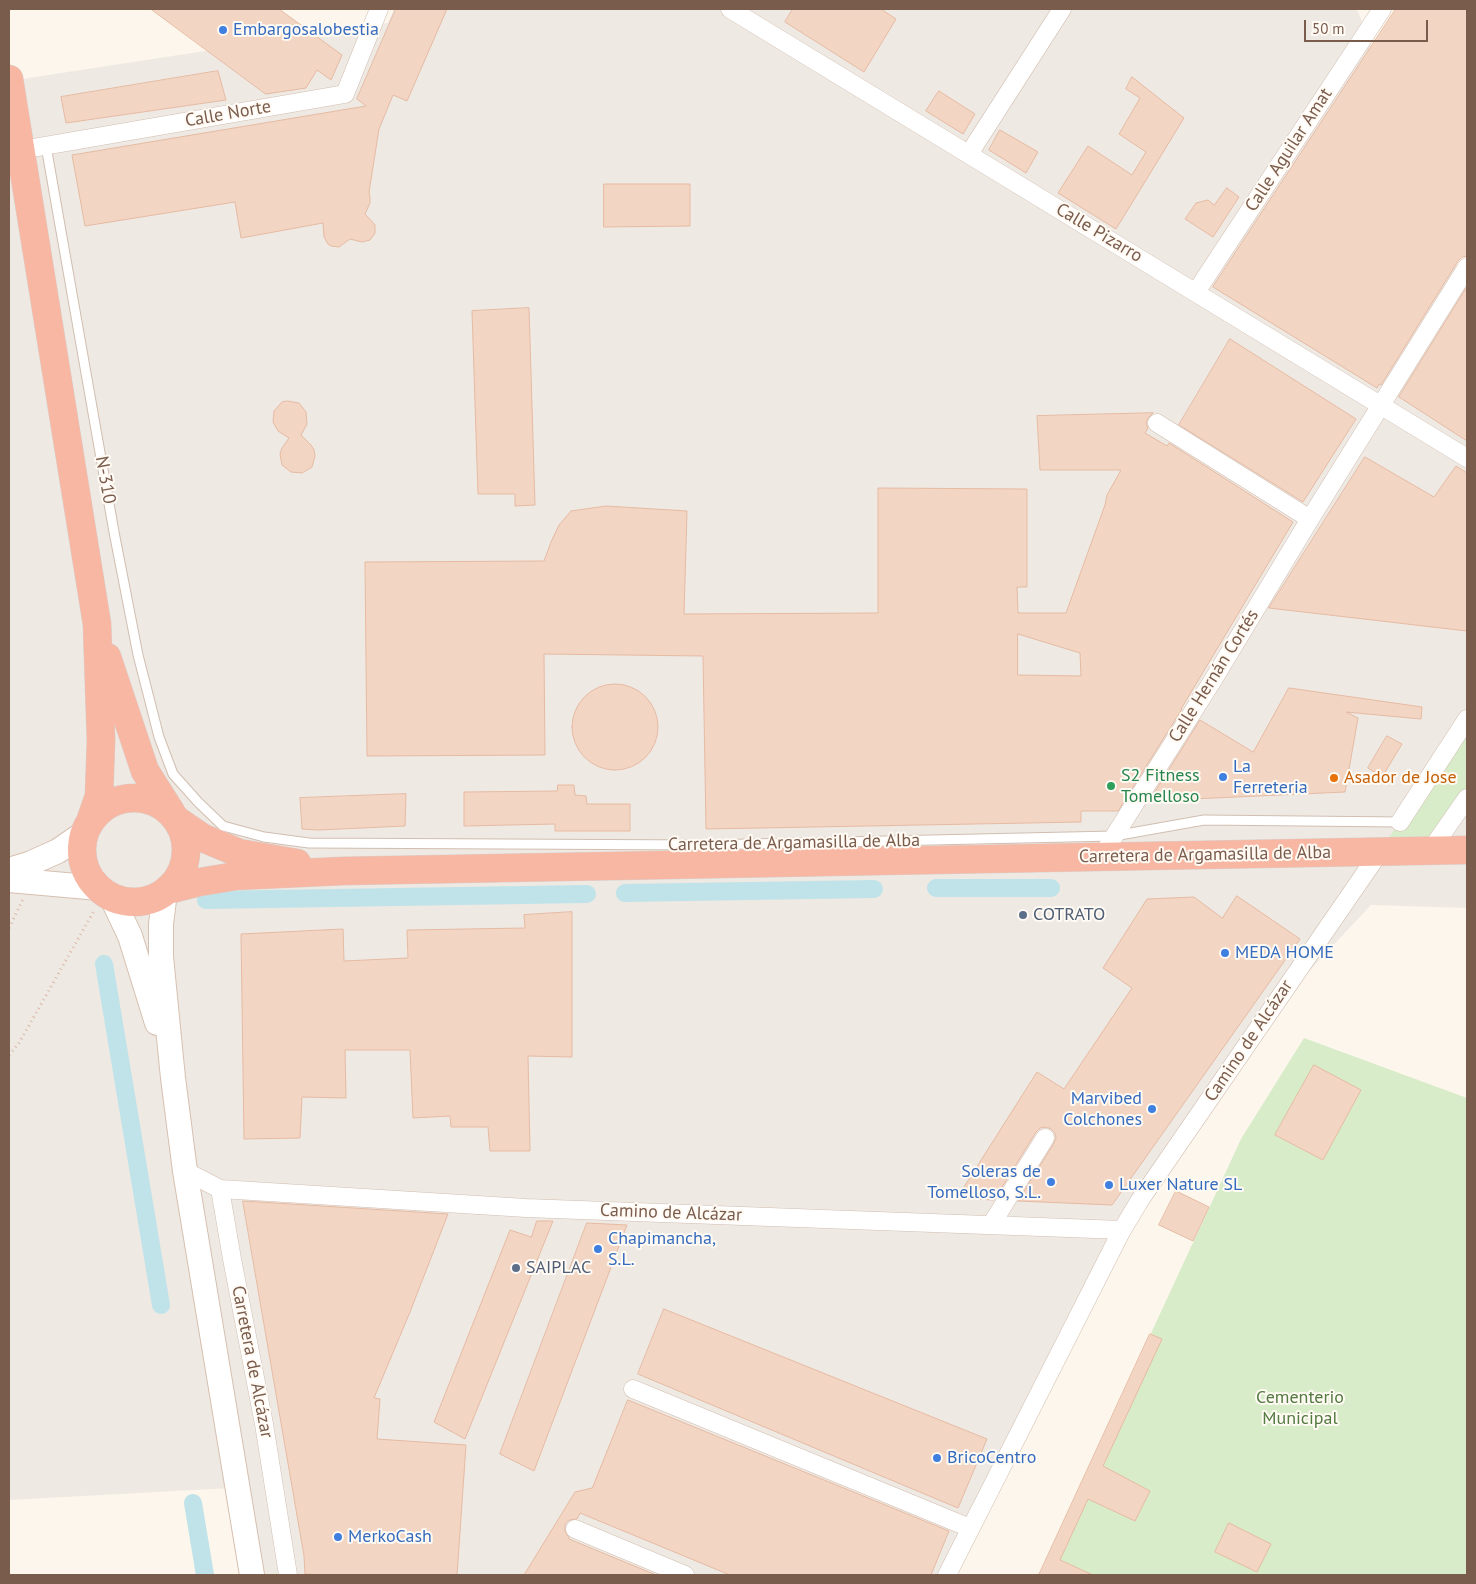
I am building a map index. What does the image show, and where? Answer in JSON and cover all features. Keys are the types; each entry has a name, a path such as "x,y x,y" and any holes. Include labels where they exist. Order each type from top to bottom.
{"highway":[{"path":"9,79 33,148 97,624 101,741 99,796 88,826 82,853 87,872 105,893 124,901 138,902 152,899 166,891 200,882 236,876 342,871"},
{"path":"97,624 126,718 145,770 175,817 184,835 187,850 184,865 178,879 166,891"},
{"path":"88,826 104,806 121,799 140,797 157,803 203,838 238,853 342,871"},
{"name":"Carretera de Argamasilla de Alba","path":"342,871 1108,847 1379,852 1467,850"}],"main road":[{"path":"9,870 29,864 58,851 88,826"},
{"path":"20,882 105,893 133,944 173,1078"},
{"path":"166,891 161,924 161,957 173,1078 185,1171 252,1575"}],"street":[{"name":"Calle Norte","path":"33,148 345,94 379,9"},
{"path":"969,154 1062,9"},
{"name":"Calle Aguilar Amat","path":"1196,292 1382,9"},
{"name":"Calle Pizarro","path":"738,11 1467,458"},
{"name":"Calle Hernán Cortés","path":"1108,847 1467,267"},
{"path":"1157,423 1310,519"},
{"path":"1400,822 1467,719"},
{"path":"1430,851 1467,798"},
{"name":"Camino de Alcázar","path":"947,1575 1122,1230 1146,1192 1379,852"},
{"path":"991,1225 1045,1138"},
{"path":"185,1171 220,1189"},
{"name":"Camino de Alcázar","path":"220,1189 526,1208 1122,1230"},
{"name":"Carretera de Alcázar","path":"220,1189 264,1424 288,1575"},
{"path":"633,1389 970,1528"},
{"path":"575,1529 685,1575"}],"lane":[{"name":"N-310","path":"33,148 138,655 159,737 173,774 198,802"},
{"name":"Carretera de Argamasilla de Alba","path":"198,802 223,826 264,837 309,843 1108,847 1204,820 1400,822"}],"path":[{"path":"9,928 20,882"},
{"path":"9,1055 19,1043 105,893"}],"shaded area":[{"path":"394,9 1357,9 1467,292 1467,908 1371,905 1266,1017 1122,1230 947,1575 264,1575 250,1487 9,1500 9,81 388,23"}],"green space":[{"path":"1467,719 1467,799 1430,851 1379,853"},
{"name":"Cementerio Municipal","path":"1304,1038 1467,1098 1467,1575 1039,1575 1241,1139"}],"building":[{"path":"151,9 279,9 342,55 331,80 317,70 306,88 266,94"},
{"path":"396,9 447,9 407,101 393,95 379,129 369,192 370,203 365,214 375,225 375,233 370,240 362,242 350,239 339,247 331,246 324,237 323,223 241,238 235,202 85,226 72,155 366,106 357,99"},
{"path":"793,9 881,9 896,19 864,72 785,22"},
{"path":"1396,9 1467,9 1467,256 1462,257 1458,261 1381,385 1379,384 1377,388 1213,287"},
{"path":"218,71 226,100 66,123 61,97"},
{"path":"1132,77 1184,118 1116,229 1058,193 1088,146 1132,175 1146,152 1119,134 1140,98 1126,89"},
{"path":"939,91 975,114 963,134 926,111"},
{"path":"1000,130 1038,152 1026,173 989,150"},
{"path":"604,184 690,184 690,226 604,227"},
{"path":"1227,188 1239,197 1213,237 1185,219 1196,203 1208,200 1214,205"},
{"path":"1467,287 1467,441 1399,397"},
{"path":"529,308 535,505 515,506 515,494 478,494 472,311"},
{"path":"1230,339 1356,419 1303,502 1179,425"},
{"path":"282,402 299,403 306,412 307,424 301,435 314,450 315,456 312,467 302,473 291,472 282,465 280,454 289,438 278,431 273,422 274,411"},
{"path":"1153,413 1146,423 1148,428 1145,433 1167,446 1169,443 1293,522 1182,709 1118,811 1081,811 1081,822 706,829 703,656 544,654 545,755 367,756 365,562 544,561 559,525 571,511 606,506 687,511 684,614 878,613 878,488 1027,489 1027,587 1017,587 1018,613 1066,613 1107,495 1121,470 1040,470 1037,416","holes":["1018,634 1080,653 1081,676 1018,675"]},
{"path":"1365,457 1434,497 1456,466 1467,473 1467,631 1269,608"},
{"path":"615,684 631,688 645,697 654,711 658,727 654,743 645,757 631,766 615,770 599,766 585,757 576,743 572,727 576,711 585,697 599,688"},
{"path":"1289,688 1422,707 1421,719 1346,712 1358,718 1345,792 1149,801 1200,720 1253,752"},
{"path":"1387,736 1402,744 1382,777 1368,768"},
{"path":"558,785 574,785 575,795 586,796 587,804 630,804 630,831 555,831 555,824 464,826 464,792 557,791"},
{"path":"406,794 405,826 302,829 300,798"},
{"path":"1237,896 1300,939 1112,1205 1018,1201 1056,1138 1055,1133 1046,1127 1040,1128 1036,1132 994,1200 957,1198 1037,1072 1064,1089 1132,988 1103,968 1147,899 1194,897 1222,918"},
{"path":"572,912 572,1057 528,1056 530,1151 490,1151 488,1127 451,1127 450,1116 413,1118 410,1050 345,1050 346,1098 302,1097 300,1138 244,1139 241,934 343,929 344,961 408,958 407,930 525,928 524,915"},
{"path":"1314,1065 1361,1090 1323,1160 1275,1135"},
{"path":"1176,1191 1209,1207 1193,1241 1159,1225"},
{"path":"243,1201 448,1214 374,1398 380,1399 377,1439 466,1445 457,1575 305,1574 304,1556"},
{"path":"537,1221 553,1221 465,1439 434,1422 510,1230 531,1237"},
{"path":"587,1223 627,1225 534,1471 500,1454"},
{"path":"664,1309 987,1439 958,1508 638,1374"},
{"path":"1150,1334 1162,1339 1103,1466 1150,1491 1135,1521 1088,1499 1060,1560 1093,1575 1039,1575"},
{"path":"628,1400 949,1531 931,1575 730,1575 580,1513 577,1519 569,1520 565,1524 565,1531 569,1539 656,1575 524,1575 575,1492 592,1488"},
{"path":"1229,1523 1271,1544 1257,1572 1215,1552"}],"waterway":[{"path":"936,888 1051,888"},
{"path":"625,893 874,889"},
{"path":"206,900 587,894"},
{"path":"104,964 161,1305"},
{"path":"193,1503 205,1575"}],"place":[{"name":"Embargosalobestia","path":"223,30"},
{"name":"La Ferreteria","path":"1223,777"},
{"name":"Asador de Jose","path":"1334,778"},
{"name":"S2 Fitness Tomelloso","path":"1111,786"},
{"name":"COTRATO","path":"1023,915"},
{"name":"MEDA HOME","path":"1225,953"},
{"name":"Marvibed Colchones","path":"1152,1109"},
{"name":"Soleras de Tomelloso, S.L.","path":"1051,1182"},
{"name":"Luxer Nature SL","path":"1109,1185"},
{"name":"Chapimancha, S.L.","path":"598,1249"},
{"name":"SAIPLAC","path":"516,1268"},
{"name":"BricoCentro","path":"937,1458"},
{"name":"MerkoCash","path":"338,1537"}]}
